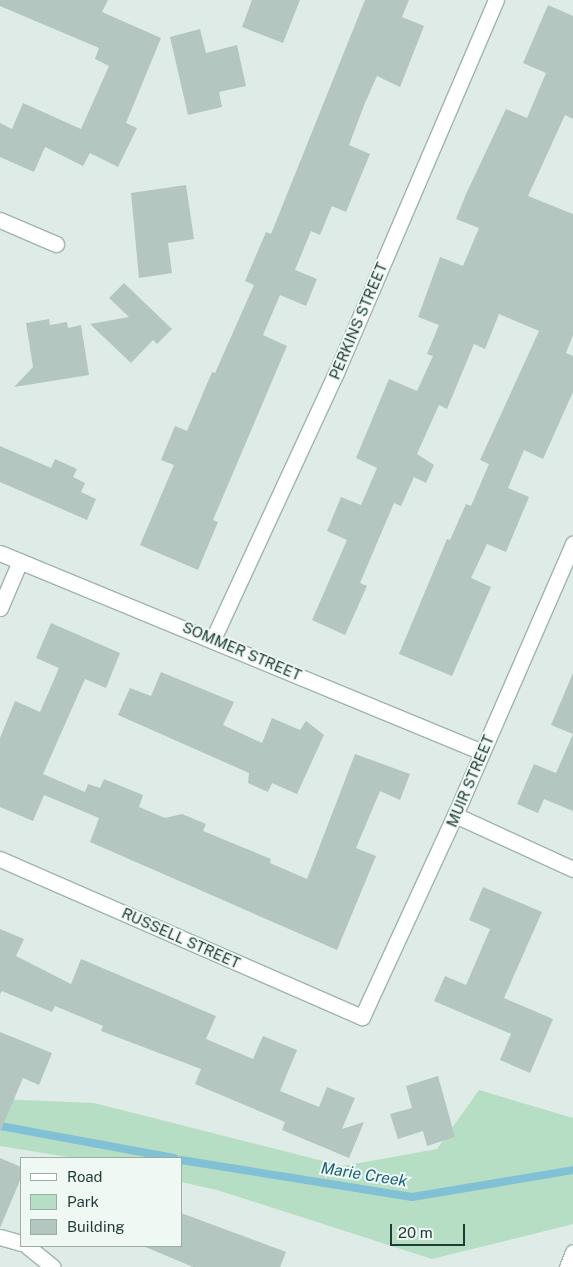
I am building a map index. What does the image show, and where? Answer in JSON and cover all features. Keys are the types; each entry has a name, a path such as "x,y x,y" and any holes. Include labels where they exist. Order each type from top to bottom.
{"street":[{"name":"PERKINS STREET","path":"213,638 336,373 496,0"},
{"path":"0,220 56,244"},
{"name":"MUIR STREET","path":"362,1016 455,815 573,543"},
{"name":"SOMMER STREET","path":"0,553 213,638 482,752"},
{"path":"0,608 20,561"},
{"path":"455,815 573,869"},
{"name":"RUSSELL STREET","path":"0,859 362,1016"},
{"path":"0,1236 20,1243"},
{"path":"28,1247 53,1267"},
{"path":"567,1267 573,1252"}],"green space":[{"path":"479,1090 573,1118 573,1224 432,1259 217,1190 182,1182 182,1157 68,1157 0,1146 0,1099 94,1103 343,1166 437,1149"}],"building":[{"path":"0,0 108,0 102,12 161,38 126,123 137,128 118,167 90,153 83,166 45,147 34,172 0,157 0,123 12,129 23,103 81,129 109,66 95,59 99,48 0,6"},
{"path":"252,0 300,0 283,43 242,27"},
{"path":"365,0 409,0 402,17 424,26 400,87 377,76 365,103 349,145 370,154 346,212 332,206 320,235 311,231 295,270 317,279 306,306 280,295 263,335 287,346 213,520 218,522 198,570 140,545 174,465 161,460 175,426 187,431 212,372 215,373 254,285 245,281 266,232 271,234"},
{"path":"548,5 573,16 573,119 565,115 528,196 573,214 573,335 566,353 573,356 573,392 543,459 524,450 508,488 529,497 506,552 487,544 471,578 491,587 452,676 399,654 447,539 450,540 466,504 471,506 489,464 480,460 539,331 499,314 485,349 474,344 447,409 439,405 417,454 434,465 426,483 414,477 401,506 394,503 360,583 367,586 345,635 312,620 347,540 327,531 341,497 361,505 377,468 356,458 389,379 417,391 433,356 427,354 439,325 418,317 440,257 463,266 479,228 456,219 466,194 506,109 527,118 546,73 523,63"},
{"path":"200,29 206,53 237,45 246,86 219,92 222,107 188,115 170,37"},
{"path":"186,185 194,239 168,243 172,273 139,278 131,193"},
{"path":"124,283 172,329 157,344 153,340 131,363 90,324 129,317 109,298"},
{"path":"49,319 50,325 67,322 68,328 81,325 89,375 14,387 33,367 26,323"},
{"path":"0,446 51,468 55,459 77,469 73,477 85,483 81,492 96,499 87,520 0,482"},
{"path":"51,623 120,653 106,688 85,679 43,774 85,792 88,784 100,788 104,779 143,795 139,807 165,818 182,814 206,824 203,831 271,859 270,863 307,879 355,754 410,774 400,800 380,791 356,848 376,856 337,950 90,842 99,818 44,795 33,821 0,807 0,738 15,701 40,712 59,668 36,658"},
{"path":"161,672 234,702 223,725 262,743 272,718 300,730 306,721 324,735 297,794 272,783 268,792 248,783 249,773 118,715 130,688 151,696"},
{"path":"573,673 573,734 551,725"},
{"path":"573,734 573,811 544,799 538,813 517,804 534,764 556,773"},
{"path":"483,887 542,912 504,998 553,1019 530,1073 500,1060 511,1034 434,1001 445,976 466,985 490,929 469,920"},
{"path":"0,929 24,939 16,956 71,984 81,959 216,1016 206,1039 253,1059 263,1036 297,1050 280,1091 319,1107 327,1087 355,1098 342,1129 364,1122 349,1158 282,1130 285,1122 195,1084 201,1069 101,1031 103,1026 55,1006 52,1012 2,991 0,994"},
{"path":"0,1032 52,1053 39,1085 23,1078 0,1132"},
{"path":"438,1076 455,1137 427,1146 423,1131 398,1139 390,1114 412,1108 406,1086"},
{"path":"0,1158 20,1167 20,1180 0,1228"},
{"path":"182,1213 286,1252 280,1267 193,1267 145,1247 182,1247"}],"waterway":[{"name":"Marie Creek","path":"0,1126 169,1157"},
{"name":"Marie Creek","path":"182,1160 412,1197 573,1170"}]}
